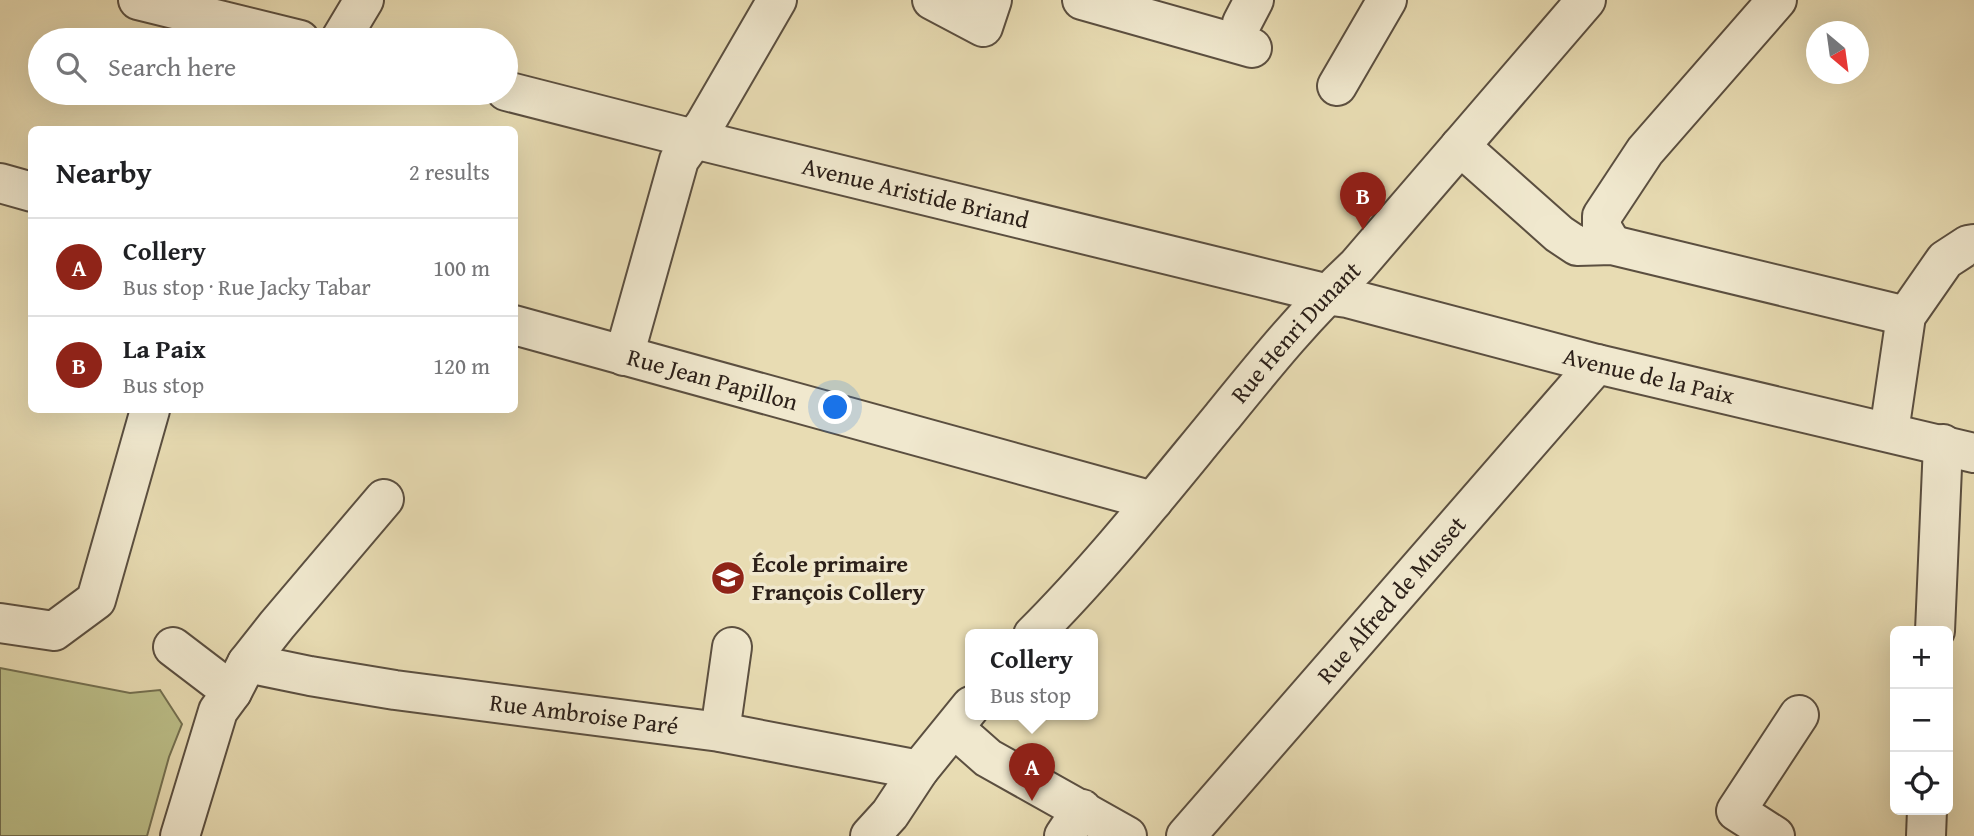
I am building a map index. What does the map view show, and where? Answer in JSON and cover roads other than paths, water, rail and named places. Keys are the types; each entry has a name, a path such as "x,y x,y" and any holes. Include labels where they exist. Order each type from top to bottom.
{"street":[{"path":"138,0 251,28"},
{"path":"347,28 364,0"},
{"path":"932,0 983,27 992,0"},
{"path":"1082,0 1250,24"},
{"path":"1338,86 1387,0"},
{"name":"Rue Henri Dunant","path":"1038,629 1153,501 1290,334 1325,295 1357,266 1586,0"},
{"path":"1612,244 1602,229 1602,216 1645,152 1777,0"},
{"path":"624,356 679,160 705,124 766,4"},
{"name":"Avenue Aristide Briand","path":"518,94 1325,295"},
{"path":"1460,146 1559,234 1577,246 1612,244 1906,316"},
{"path":"0,183 28,191"},
{"path":"1889,432 1906,316 1945,260 1974,244"},
{"name":"Avenue de la Paix","path":"1325,295 1347,298 1597,364 1959,449"},
{"name":"Rue Jean Papillon","path":"518,327 1153,501"},
{"name":"Rue Alfred de Musset","path":"1186,836 1597,364"},
{"path":"0,624 54,631 96,600 149,413"},
{"path":"1936,626 1959,449"},
{"path":"180,836 218,711 277,625 384,499"},
{"path":"720,732 732,647"},
{"path":"173,648 240,677"},
{"name":"Rue Ambroise Paré","path":"240,677 310,676 395,690 720,732 919,770"},
{"path":"1775,836 1736,811 1799,715"},
{"path":"870,836 890,814 919,770 962,717 988,758 1073,823 1127,836"},
{"path":"1926,836 1927,815"}],"place":[{"name":"La Paix","path":"1363,230"},
{"name":"École primaire François Collery","path":"728,578"},
{"name":"Collery","path":"1032,801"}]}
